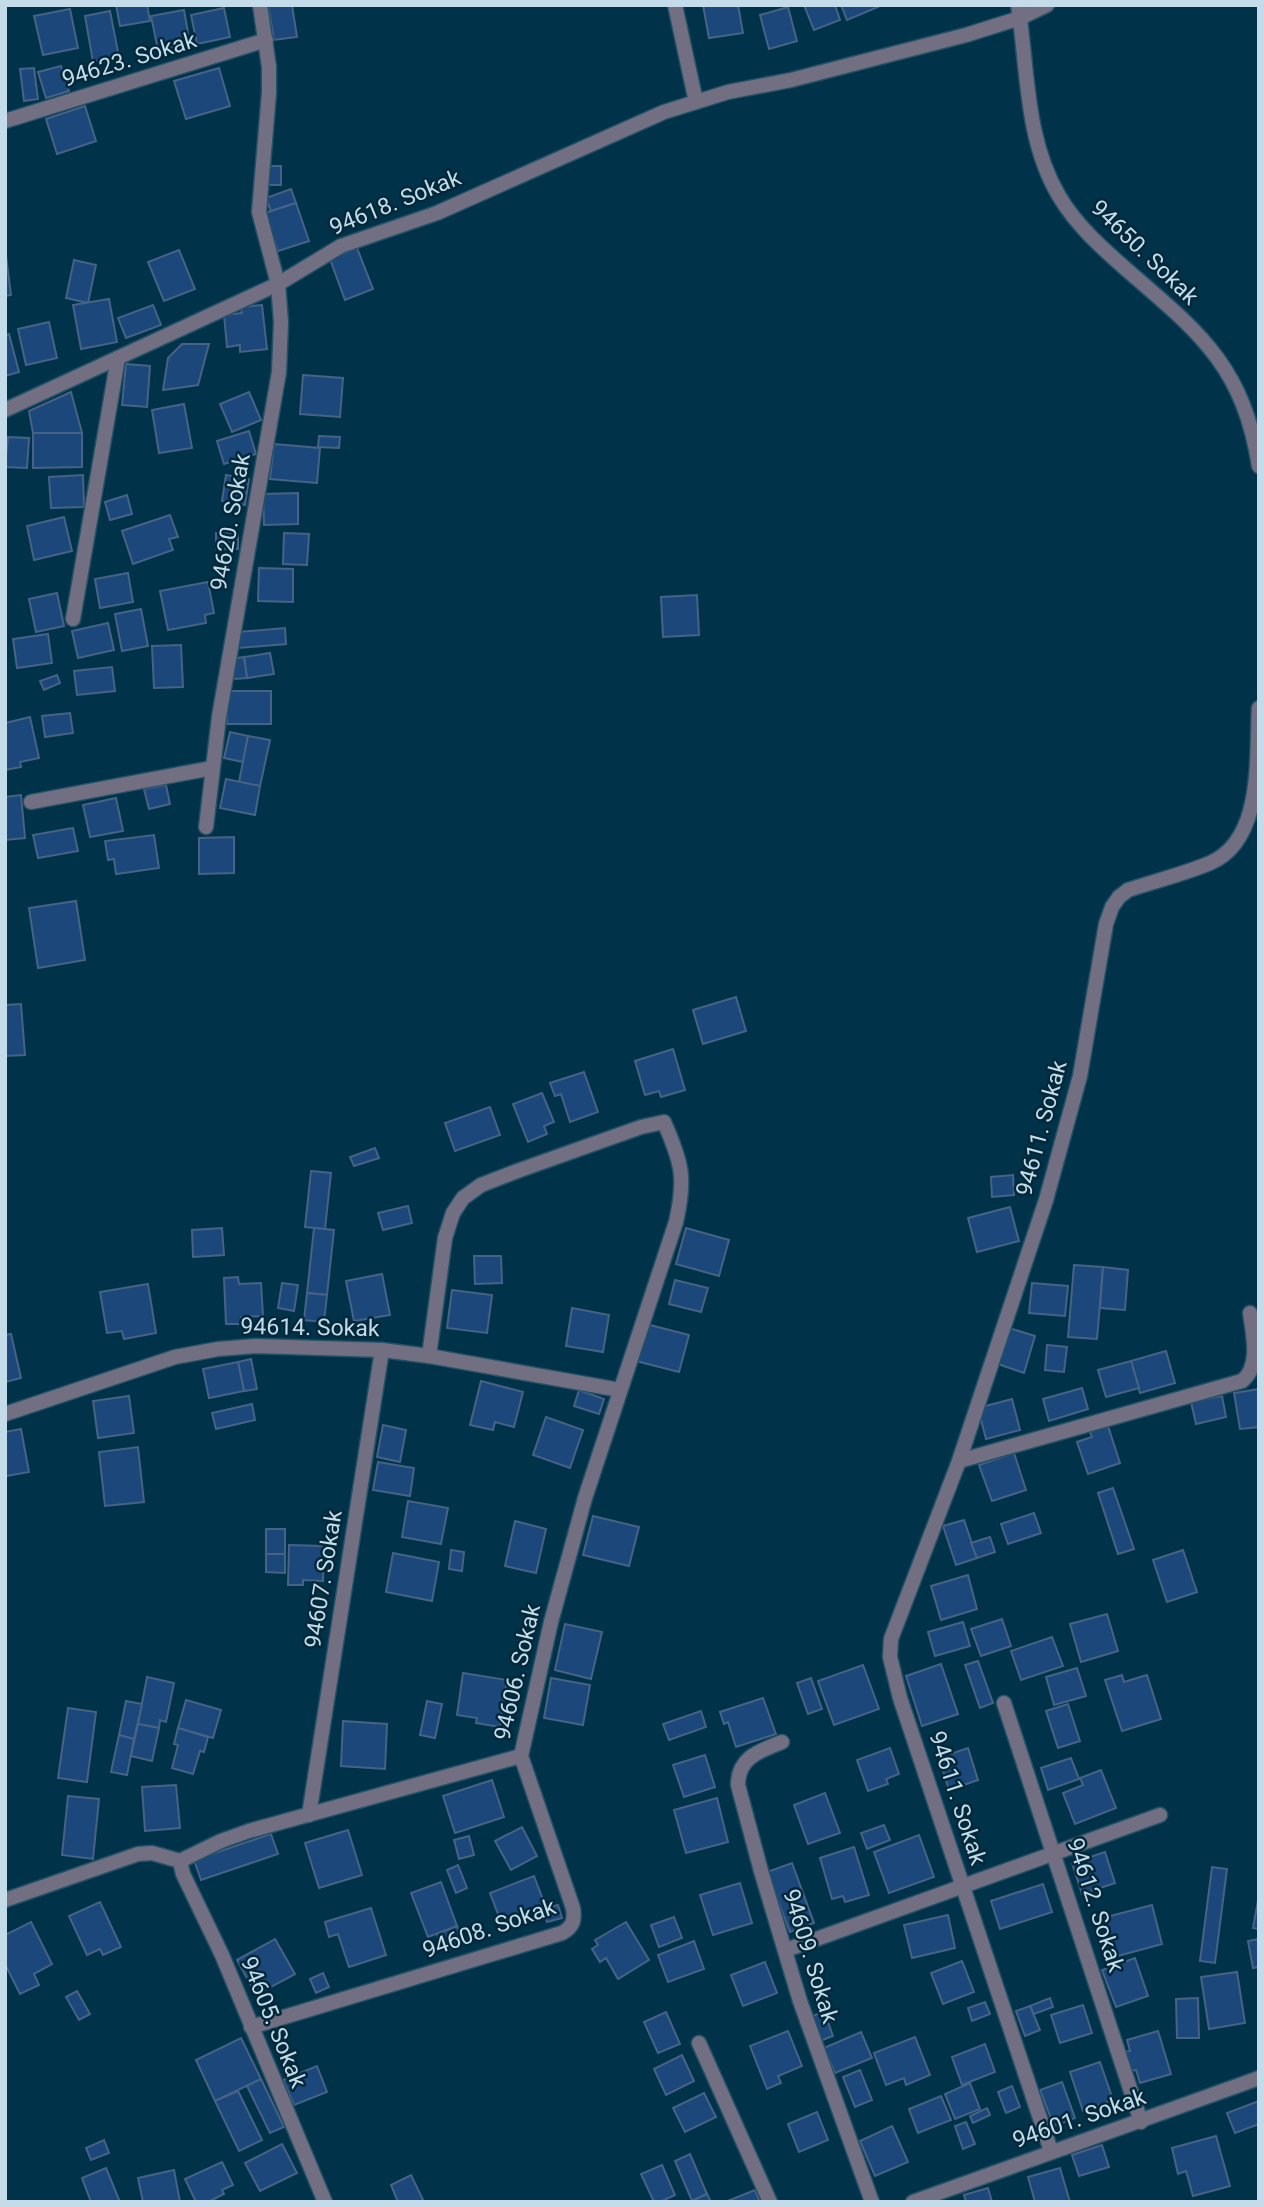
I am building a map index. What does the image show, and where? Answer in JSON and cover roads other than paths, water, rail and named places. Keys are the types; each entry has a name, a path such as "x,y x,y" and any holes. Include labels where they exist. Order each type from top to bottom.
{"street":[{"path":"260,5 266,40 269,93 259,212 278,284"},
{"path":"675,5 696,102"},
{"name":"94618. Sokak","path":"5,410 278,284 341,246 436,213 664,113 728,92 884,57 1046,5"},
{"name":"94650. Sokak","path":"1019,12 1036,135 1048,175 1060,198 1102,248 1210,347 1240,394 1248,416 1259,466"},
{"name":"94623. Sokak","path":"5,121 266,40"},
{"name":"94620. Sokak","path":"206,827 224,690 279,372 281,322 278,284"},
{"path":"73,619 118,358"},
{"name":"94611. Sokak","path":"1051,2151 900,1698 890,1657 891,1639 958,1461 1046,1200 1080,1076 1101,950 1112,906 1128,890 1212,863 1227,853 1238,840 1248,820 1256,777 1259,708"},
{"path":"31,802 212,768"},
{"name":"94606. Sokak","path":"180,1861 221,1841 520,1756 569,1552 620,1390 663,1268 682,1195 682,1172 676,1149 664,1122 641,1127 520,1170 481,1185 463,1198 453,1213 445,1238 429,1356"},
{"path":"958,1461 1242,1381 1249,1376 1253,1367 1250,1312"},
{"name":"94614. Sokak","path":"5,1414 175,1357 218,1349 256,1346 382,1350 620,1390"},
{"name":"94607. Sokak","path":"309,1815 382,1350"},
{"name":"94612. Sokak","path":"1004,1703 1141,2122"},
{"name":"94609. Sokak","path":"782,1742 753,1754 742,1763 738,1784 769,1899 811,2035 872,2202"},
{"name":"94608. Sokak","path":"251,2027 570,1929 574,1917 573,1908 520,1756"},
{"path":"786,1950 1160,1815"},
{"path":"5,1900 138,1854 152,1853 180,1861"},
{"name":"94605. Sokak","path":"180,1861 186,1882 207,1923 325,2202"},
{"path":"699,2043 770,2202"},
{"name":"94601. Sokak","path":"913,2202 1259,2078"}]}
